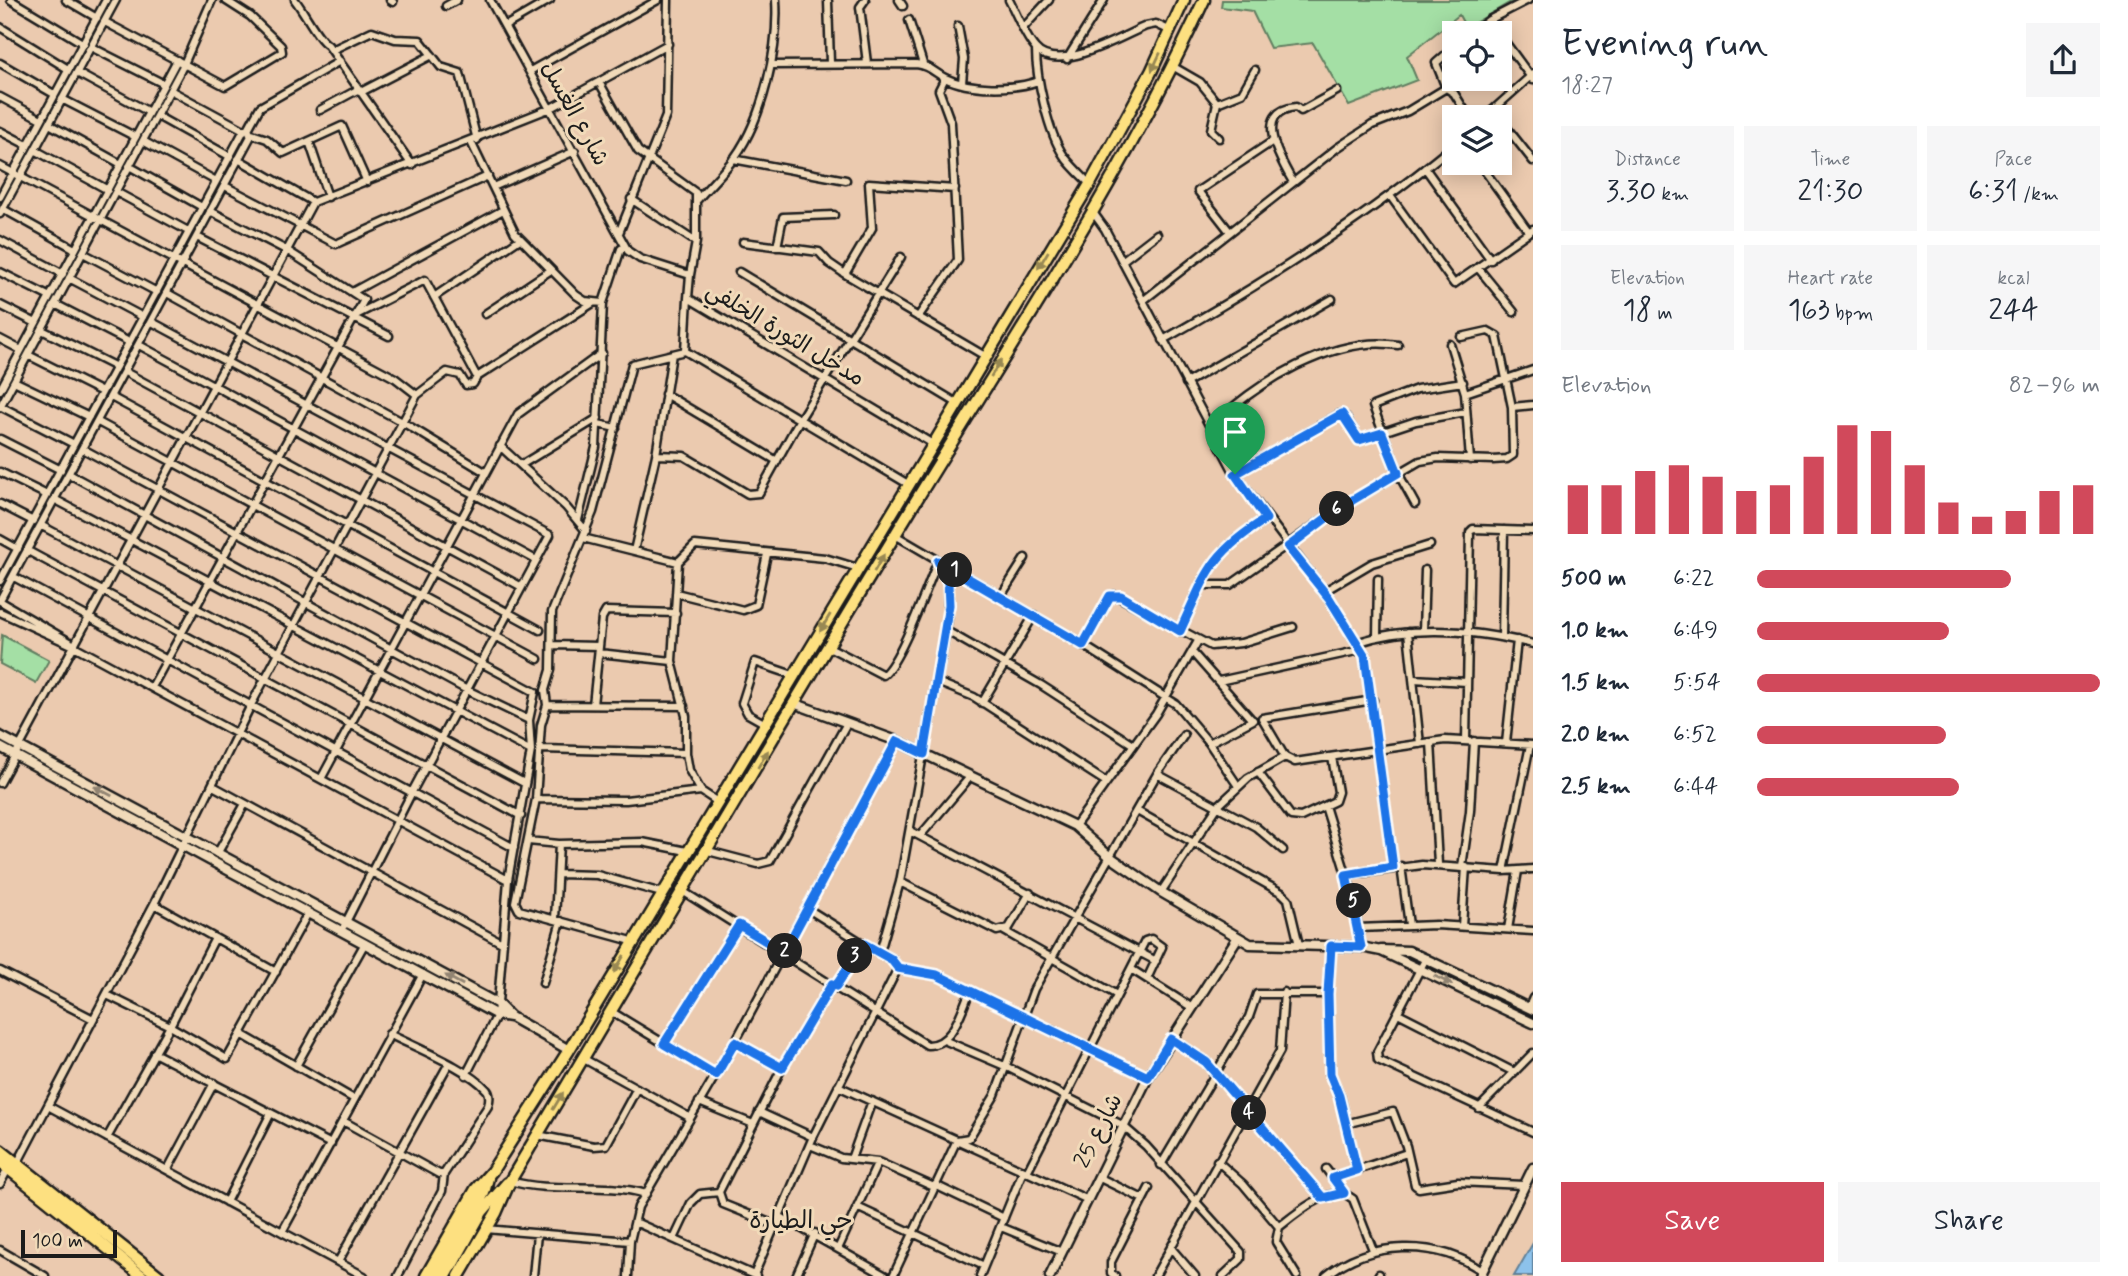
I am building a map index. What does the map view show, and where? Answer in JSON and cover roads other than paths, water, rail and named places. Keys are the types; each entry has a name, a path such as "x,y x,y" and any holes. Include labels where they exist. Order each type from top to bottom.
{"highway":[{"path":"426,1276 476,1189 492,1171 569,1050 716,801 1090,184 1184,0"},
{"path":"1191,0 1195,3 1204,0"},
{"path":"459,1276 537,1135 1092,211 1174,67 1204,0"},
{"path":"1171,30 1181,30 1187,38"},
{"path":"727,785 730,796 741,794"},
{"path":"706,818 719,819 722,827"},
{"path":"0,1150 8,1165 142,1276"},
{"path":"8,1165 159,1276"},
{"path":"446,1276 480,1209 492,1171"},
{"path":"437,1276 480,1209 510,1181"}],"street":[{"path":"11,0 87,46 164,84"},
{"path":"66,0 96,18"},
{"path":"75,249 1,212 76,74 96,18 106,0"},
{"path":"0,197 68,69 105,22 116,0"},
{"path":"75,444 0,407 83,253 121,164 136,137 170,90 212,0"},
{"path":"105,22 225,86 282,52 281,46 250,16 225,0"},
{"path":"295,0 310,18 320,40 332,50 412,165"},
{"path":"446,6 457,0"},
{"name":"شارع الغسل","path":"490,0 575,151 625,247"},
{"path":"505,26 550,0"},
{"path":"530,71 658,0"},
{"path":"619,233 666,116 668,0"},
{"path":"698,199 733,159 747,136 771,65 776,0"},
{"path":"866,0 860,7 867,63"},
{"path":"1009,0 1036,50 1038,80 1058,145 1072,167 1090,184"},
{"path":"1023,28 1049,0"},
{"path":"1067,58 1104,0"},
{"path":"828,1 831,63"},
{"path":"1489,20 1530,1"},
{"path":"909,20 923,64"},
{"path":"1036,50 1057,60 1146,26 1156,24 1171,30"},
{"path":"958,26 964,59 962,83"},
{"path":"0,27 68,69"},
{"path":"332,50 372,31 395,39 420,40 441,67 460,73 474,141 503,210 520,239 576,295 593,303 603,303"},
{"path":"0,783 313,202 474,141 551,108 668,44"},
{"path":"1499,105 1532,77 1512,51"},
{"path":"320,110 432,55"},
{"path":"1442,58 1436,63 1442,78"},
{"path":"74,646 0,601 225,186 260,107 340,61"},
{"path":"0,390 3,375 21,350 75,249 116,192 143,141 164,84 181,62"},
{"path":"0,63 54,94"},
{"path":"771,65 923,64 945,78 962,83 1019,86 1038,80"},
{"path":"1174,67 1200,82 1217,103"},
{"path":"1217,103 1242,93 1255,70"},
{"path":"76,74 229,156"},
{"path":"918,317 958,260 951,123 939,90 945,78"},
{"path":"599,82 638,151 693,189 698,199 696,242 690,275"},
{"path":"170,90 267,139 283,153 342,126 367,182"},
{"path":"1143,300 1293,182 1372,125 1408,111 1442,90"},
{"path":"1293,182 1270,129 1281,113 1296,107 1301,111 1337,91"},
{"path":"1451,91 1462,105"},
{"path":"0,97 41,119"},
{"path":"62,99 136,137"},
{"path":"1217,103 1211,130 1219,138"},
{"path":"49,124 121,164"},
{"path":"0,131 27,145"},
{"path":"0,581 229,156 248,131"},
{"path":"1512,134 1533,161"},
{"path":"143,141 216,181"},
{"path":"309,141 328,197"},
{"path":"1230,232 1198,191 1273,141"},
{"path":"35,150 108,190"},
{"path":"493,187 575,151"},
{"path":"1163,340 1288,268 1391,197 1442,155"},
{"path":"238,159 313,202"},
{"path":"733,159 846,180"},
{"path":"0,166 396,378 417,395"},
{"path":"129,166 202,207"},
{"path":"1425,169 1491,260"},
{"path":"1391,197 1450,283 1458,284 1531,230 1488,175"},
{"path":"225,186 336,244 488,176"},
{"path":"845,274 872,228 869,183 955,190"},
{"path":"116,192 188,232"},
{"path":"631,199 696,242"},
{"path":"354,291 503,210"},
{"path":"152,687 364,300 354,291 288,251 210,211"},
{"path":"1092,211 1122,261 1235,474 1266,519 1324,592 1365,656 1397,866 1409,925"},
{"path":"777,247 783,216 834,215"},
{"path":"1122,261 1157,234"},
{"path":"197,237 389,337"},
{"path":"434,297 520,239"},
{"path":"0,240 62,274"},
{"path":"743,242 819,252 845,274 985,356"},
{"path":"578,520 594,461 603,303 621,249 625,247"},
{"name":"مدخل الثورة الخلفي","path":"625,247 635,257 690,275 688,298 933,444"},
{"path":"83,253 157,292"},
{"path":"656,455 684,456 754,495 759,493 800,419 901,257"},
{"path":"1479,269 1514,312"},
{"path":"485,314 551,270"},
{"path":"0,272 50,297"},
{"path":"739,272 957,403"},
{"path":"69,278 143,317"},
{"path":"353,317 425,280 477,377"},
{"path":"167,293 404,423 485,472"},
{"path":"685,351 688,298"},
{"path":"1186,383 1332,299"},
{"path":"0,1184 8,1165 48,1106 107,995 251,705 417,395 447,372 460,375 466,385 473,384 477,377 593,303"},
{"path":"55,304 129,342"},
{"path":"0,305 36,323"},
{"path":"152,322 228,360 550,535 425,766 343,926"},
{"path":"42,330 116,367"},
{"path":"1202,585 1221,588 1230,585 1288,547 1341,507 1398,473 1432,458 1507,459 1513,455 1512,407 1497,336 1493,331 1461,337"},
{"path":"0,339 21,350"},
{"path":"1450,344 1465,393 1470,460"},
{"path":"139,345 536,560"},
{"path":"1211,428 1241,401 1309,360 1354,348 1398,345"},
{"path":"632,941 516,907 536,799 542,749 541,724 547,705 545,690 552,645 552,612 585,534 632,364 685,351 908,484"},
{"path":"321,779 473,493 523,410 602,353"},
{"path":"634,551 656,455 672,354"},
{"path":"28,355 102,392"},
{"path":"1465,393 1533,370"},
{"path":"125,372 522,587"},
{"path":"14,381 89,417"},
{"path":"1415,504 1398,473 1382,433 1373,410 1375,402 1417,389 1463,383"},
{"path":"666,394 777,461"},
{"path":"111,397 540,630"},
{"path":"1512,407 1533,405"},
{"path":"1235,474 1340,414 1345,416 1359,440 1416,422 1466,412"},
{"path":"598,421 616,428"},
{"path":"521,465 598,421"},
{"path":"97,422 538,659"},
{"path":"0,439 61,470"},
{"path":"500,446 578,520 585,534 634,551 678,562"},
{"path":"83,449 535,692 529,720 531,751 508,880 497,1015 466,1075"},
{"path":"0,472 47,495"},
{"path":"69,474 467,690 529,720"},
{"path":"56,500 531,751"},
{"path":"0,504 33,521"},
{"path":"1180,631 1222,549 1266,519"},
{"path":"42,526 524,783"},
{"path":"1466,741 1470,532 1473,529 1533,531"},
{"path":"1502,637 1504,530"},
{"path":"895,535 1034,615 1176,705 1209,743 1238,786"},
{"path":"0,539 18,549"},
{"path":"716,801 701,791 692,779 686,753 684,706 672,661 678,562 695,545 825,558 858,568"},
{"path":"1324,592 1372,563 1430,545"},
{"path":"28,551 521,816"},
{"path":"677,593 750,609 756,606 766,554"},
{"path":"1001,596 1025,558"},
{"path":"880,952 900,882 945,630 948,583 938,561"},
{"path":"829,647 878,674 887,672 914,623 916,610 938,561"},
{"path":"1423,631 1425,570"},
{"path":"14,577 514,848"},
{"path":"1377,636 1378,579"},
{"path":"1083,645 1110,596 1121,596 1211,646 1241,643 1293,627"},
{"path":"0,611 152,687 508,880"},
{"path":"593,705 602,618 606,611 676,613"},
{"path":"982,703 1034,615"},
{"path":"945,630 1132,744"},
{"path":"1356,643 1377,636 1423,631 1502,637 1533,644"},
{"path":"1408,632 1420,744"},
{"path":"1506,743 1517,640"},
{"path":"1075,826 1166,699 1198,641"},
{"path":"552,645 599,649 672,661"},
{"path":"1219,681 1361,650"},
{"path":"1192,652 1252,720"},
{"path":"764,723 748,714 742,703 755,662 793,675"},
{"path":"1413,679 1467,682"},
{"path":"937,682 982,703 1106,782"},
{"path":"1209,743 1252,720 1373,700"},
{"path":"796,704 897,741 1075,826 1109,856 1161,892 1250,944 1409,951 1531,1008 1533,998"},
{"path":"547,705 684,706"},
{"path":"1262,718 1285,757 1295,762 1431,742 1474,741 1531,745 1504,871"},
{"path":"708,851 758,864 770,861 847,723"},
{"path":"957,1140 969,1138 979,1125 1007,1067 1008,1055 1030,997 1157,774 1184,735"},
{"path":"0,736 18,751 308,913 343,926 365,943 497,1015 511,1017"},
{"path":"628,1276 630,1241 638,1207 735,1042 897,741"},
{"path":"1462,926 1474,741"},
{"path":"1431,742 1437,864"},
{"path":"0,747 18,751"},
{"path":"542,749 686,753"},
{"path":"1161,892 1218,806 1238,786 1285,757"},
{"path":"1258,772 1291,816 1301,817 1335,801 1338,792 1332,757"},
{"path":"1157,774 1256,827 1283,850"},
{"path":"920,836 970,777"},
{"path":"213,786 502,943"},
{"path":"536,799 626,800 701,791"},
{"path":"217,854 245,804"},
{"path":"1325,806 1346,875 1361,947"},
{"path":"1137,811 1282,893 1287,899 1299,945"},
{"path":"910,831 1156,961"},
{"path":"528,841 559,844 642,842 687,851"},
{"path":"185,842 217,854 343,926 498,1004 511,1017 569,1050"},
{"path":"543,983 558,920 559,844"},
{"path":"1346,875 1397,866 1437,864 1504,871 1533,869"},
{"path":"1508,929 1518,871"},
{"path":"558,874 597,875 662,893"},
{"path":"900,882 997,931 1004,931 1117,995"},
{"path":"684,892 784,952 927,1045 946,1041 970,991"},
{"path":"1004,931 1030,893"},
{"path":"154,904 276,972"},
{"path":"808,909 880,952 898,968 937,975 1023,1019 1148,1077"},
{"path":"107,995 170,1026 227,1059 308,913"},
{"path":"664,1044 739,925"},
{"path":"1359,928 1409,925 1533,931"},
{"name":"شارع 25","path":"1050,1276 1122,1125 1148,1077 1238,937"},
{"path":"107,1138 170,1026 215,938"},
{"path":"980,1276 1025,1171 1145,942 1152,939 1161,944 1147,979"},
{"path":"296,1066 365,943"},
{"path":"775,1225 723,1204 719,1192 782,1068 834,985 864,944"},
{"path":"1331,946 1328,994 1330,1074 1339,1096 1357,1170"},
{"path":"1381,950 1533,1023"},
{"path":"1426,958 1377,1052 1378,1060 1533,1132"},
{"path":"635,1222 755,1275 813,1137 898,968"},
{"path":"1131,969 1191,1007"},
{"path":"0,971 93,1019"},
{"path":"282,1232 423,974"},
{"path":"1155,1276 1246,1109 1268,1075 1283,1042 1284,992"},
{"path":"1161,1165 1249,1017 1257,994 1328,994"},
{"path":"612,1012 716,1075"},
{"path":"1398,1013 1514,1072"},
{"path":"241,1034 354,1099"},
{"path":"389,1034 466,1075 486,1090 489,1100 444,1174 442,1191 398,1276"},
{"path":"1171,1039 1206,1062 1323,1198"},
{"path":"946,1041 1007,1067 1122,1125 1146,1146 1194,1203 1241,1252 1241,1259 1223,1276"},
{"path":"735,1042 782,1068"},
{"path":"154,1053 270,1115 331,1144"},
{"path":"1479,1108 1533,1053"},
{"path":"584,1059 689,1117"},
{"path":"338,1262 448,1065"},
{"path":"168,1169 214,1083"},
{"path":"838,1086 1086,1199"},
{"path":"537,1135 594,1146 606,1145 637,1088"},
{"path":"851,1159 872,1101"},
{"path":"699,1102 753,1124"},
{"path":"48,1106 364,1276"},
{"path":"759,1112 813,1137"},
{"path":"1345,1124 1393,1112 1408,1153 1415,1185 1419,1188 1458,1182 1524,1185"},
{"path":"226,1202 270,1115"},
{"path":"343,1121 439,1174 444,1174"},
{"path":"893,1276 957,1140"},
{"path":"810,1145 841,1158 878,1163 1004,1218"},
{"path":"1333,1178 1408,1153"},
{"path":"1217,1161 1243,1184 1279,1227"},
{"path":"838,1249 878,1163"},
{"path":"1326,1276 1373,1250 1406,1249 1453,1254 1481,1273 1533,1168"},
{"path":"1326,1169 1344,1193 1353,1199 1373,1250"},
{"path":"1098,1177 1143,1199"},
{"path":"510,1181 545,1188 628,1189 646,1194"},
{"path":"1115,1276 1111,1273 1111,1262 1149,1188"},
{"path":"674,1239 691,1203 700,1194 719,1192"},
{"path":"1297,1276 1276,1242 1279,1227 1301,1209 1323,1198 1344,1193"},
{"path":"859,1208 984,1266"},
{"path":"779,1216 815,1233 886,1276"},
{"path":"1001,1227 1062,1252"},
{"path":"486,1229 630,1241"},
{"path":"796,1276 815,1233"},
{"path":"533,1276 537,1234"},
{"path":"1171,1248 1195,1276"},
{"path":"0,1250 45,1276"},
{"path":"459,1276 465,1276"}],"water":[{"path":"1533,1243 1533,1276 1514,1276"}],"district":[{"name":"حي الطيارة","path":"801,1221"}]}
